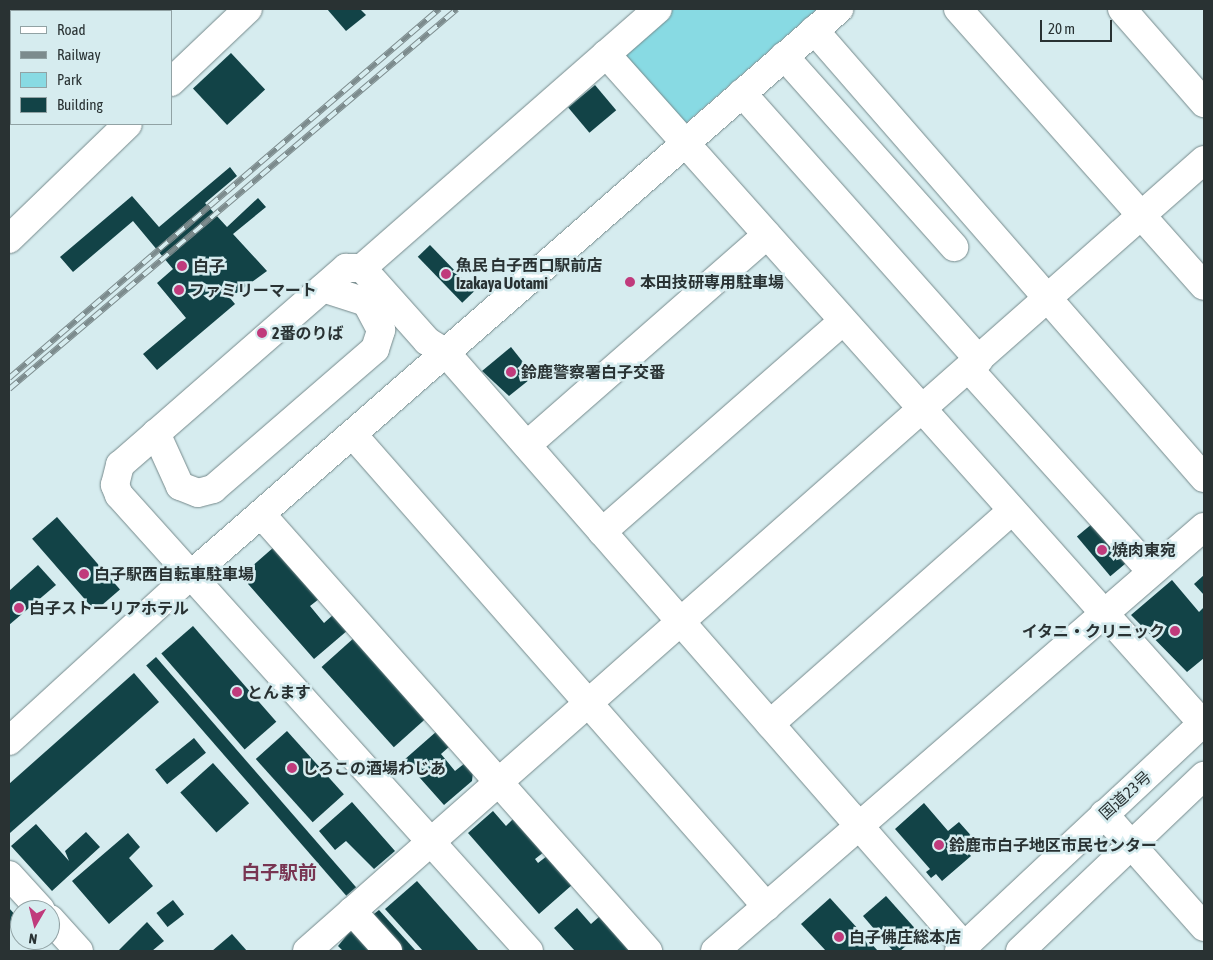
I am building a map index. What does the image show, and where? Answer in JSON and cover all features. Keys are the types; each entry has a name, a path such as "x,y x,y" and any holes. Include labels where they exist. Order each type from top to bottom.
{"main road":[{"path":"172,81 248,9"},
{"path":"529,951 193,573 119,495 115,485 120,465 156,432 346,268 362,268 658,9"},
{"path":"9,741 193,573 354,436 684,143 839,9"},
{"path":"958,9 1204,286"},
{"path":"1122,9 1204,103"},
{"path":"814,30 1204,478"},
{"path":"606,54 924,408 1012,511 1203,722"},
{"path":"784,56 954,247"},
{"path":"742,93 1152,572"},
{"path":"9,240 127,125"},
{"path":"307,951 430,840 974,365 1204,160"},
{"path":"527,445 767,235"},
{"path":"362,268 427,341 446,353 680,622 861,826 962,949"},
{"path":"156,432 180,486 198,493 212,489 375,349 382,330 366,302 323,288"},
{"path":"602,532 844,321"},
{"path":"354,436 767,907"},
{"path":"770,724 1012,511"},
{"path":"261,514 496,784 648,951"},
{"path":"715,951 1204,527"},
{"name":"国道23号","path":"962,949 1203,722"},
{"path":"1020,951 1204,776"},
{"path":"1104,814 1204,926"},
{"path":"9,874 32,900"},
{"path":"352,911 388,951"},
{"path":"60,930 79,951"}],"green space":[{"path":"667,9 817,9 687,122 671,121 620,62"}],"building":[{"path":"327,9 360,9 366,15 346,31"},
{"path":"231,53 265,90 227,125 193,88"},
{"path":"595,85 616,110 589,133 568,107"},
{"path":"230,167 237,176 205,203 227,227 258,198 266,207 233,234 267,271 230,298 235,304 157,370 143,354 186,318 157,283 173,269 133,221 73,272 60,257 132,196 159,227"},
{"name":"魚民 白子西口駅前店 Izakaya Uotami","path":"430,245 474,291 462,303 418,257"},
{"path":"511,347 534,376 509,396 482,371"},
{"name":"白子駅西自転車駐車場","path":"57,517 120,589 95,611 32,539"},
{"name":"焼肉東宛","path":"1093,523 1126,563 1110,576 1077,536"},
{"path":"274,547 319,599 310,606 324,623 334,614 348,630 314,659 241,576"},
{"name":"白子ストーリアホテル","path":"38,565 56,585 9,625 9,591"},
{"name":"イタニ・クリニック","path":"1204,575 1204,595 1194,584"},
{"name":"イタニ・クリニック","path":"1172,580 1199,612 1204,607 1204,658 1187,672 1131,615"},
{"path":"193,626 276,722 245,749 161,654"},
{"path":"355,637 427,717 394,747 322,667"},
{"path":"156,657 356,887 346,896 146,666"},
{"path":"134,673 159,702 10,833 9,784"},
{"name":"しろこの酒場わじあ","path":"287,731 344,794 313,822 256,759"},
{"path":"437,731 450,746 441,754 455,771 465,763 473,772 472,781 444,805 404,760"},
{"path":"194,738 206,753 167,784 155,769"},
{"path":"213,763 249,803 216,833 180,792"},
{"path":"352,802 395,851 374,869 346,841 335,850 319,831"},
{"name":"鈴鹿市白子地区市民センター","path":"924,803 948,831 959,822 975,840 965,849 971,856 942,881 936,874 931,878 926,872 930,869 895,829"},
{"path":"493,811 506,826 514,818 544,852 535,859 538,863 547,856 572,885 539,914 468,833"},
{"path":"36,824 69,861 65,851 86,832 100,847 52,891 11,846"},
{"path":"128,833 140,847 129,858 153,886 109,924 72,881"},
{"path":"417,881 479,951 423,951 385,909"},
{"path":"886,896 920,934 900,951 893,951 863,916"},
{"name":"白子佛庄総本店","path":"830,898 878,951 826,951 801,924"},
{"path":"173,900 184,914 168,927 156,913"},
{"path":"9,908 10,924 9,925"},
{"path":"577,908 591,924 600,916 632,951 575,951 554,928"},
{"path":"379,910 416,951 400,951 370,917"},
{"path":"147,922 164,941 152,951 118,951"},
{"path":"356,924 379,951 343,951 338,946"},
{"path":"232,934 247,951 212,951"}],"railway":[{"path":"9,378 439,9"},
{"path":"9,389 457,9"}],"place":[{"name":"白子","path":"182,266"},
{"name":"魚民 白子西口駅前店 Izakaya Uotami","path":"446,274"},
{"name":"本田技研専用駐車場","path":"630,282"},
{"name":"ファミリーマート","path":"179,290"},
{"name":"2番のりば","path":"262,333"},
{"name":"鈴鹿警察署白子交番","path":"511,372"},
{"name":"焼肉東宛","path":"1102,550"},
{"name":"白子駅西自転車駐車場","path":"84,574"},
{"name":"白子ストーリアホテル","path":"19,608"},
{"name":"イタニ・クリニック","path":"1175,631"},
{"name":"とんます","path":"237,692"},
{"name":"しろこの酒場わじあ","path":"292,768"},
{"name":"鈴鹿市白子地区市民センター","path":"939,845"},
{"name":"白子佛庄総本店","path":"839,937"}],"district":[{"name":"白子駅前","path":"279,873"}]}
